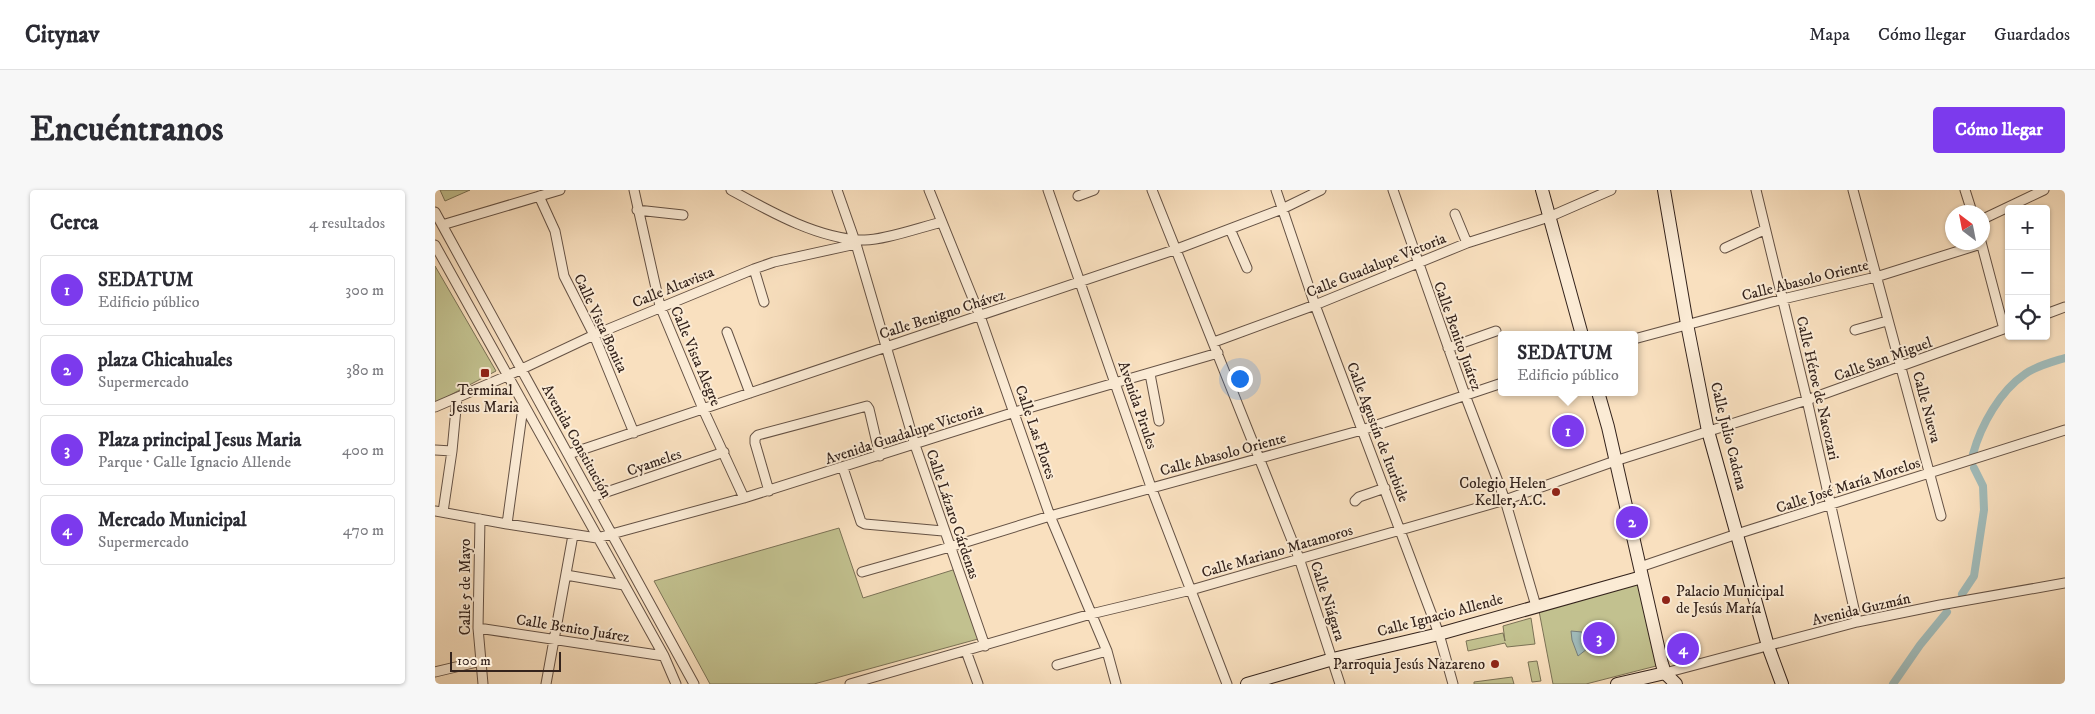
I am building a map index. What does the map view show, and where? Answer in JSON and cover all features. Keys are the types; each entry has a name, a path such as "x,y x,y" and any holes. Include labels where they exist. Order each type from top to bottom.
{"main road":[{"path":"1542,190 1581,331"},
{"name":"Calle Julio Cadena","path":"1664,190 1708,431 1768,646 1782,684"},
{"path":"1599,396 1666,678"},
{"name":"Calle Ignacio Allende","path":"1247,684 1333,659 1439,634 1641,572"},
{"path":"1617,684 1666,678 1676,684"}],"street":[{"path":"442,225 560,190"},
{"name":"Calle Vista Alegre","path":"634,190 660,306 703,409 745,498"},
{"path":"731,190 757,205 819,233 855,241 869,240 941,222"},
{"name":"Calle Lázaro Cárdenas","path":"837,190 855,241 915,444 943,531 951,547 985,646"},
{"name":"Calle Las Flores","path":"929,190 980,316 1050,516 1107,651 1116,684"},
{"name":"Avenida Pirules","path":"1048,190 1117,384 1151,487 1227,684"},
{"path":"1078,196 1093,190"},
{"name":"Calle Niágara","path":"1153,190 1299,558 1340,684"},
{"name":"Calle Agustín de Iturbide","path":"1276,190 1315,305 1439,634 1453,684"},
{"name":"Calle Benigno Chávez","path":"569,454 1177,250 1282,209 1321,190"},
{"name":"Calle Benito Juárez","path":"1393,190 1448,348 1505,500 1535,606"},
{"name":"Calle Guadalupe Victoria","path":"1214,342 1315,305 1467,243 1549,217 1611,190"},
{"name":"Calle Héroe de Nacozari","path":"1755,190 1807,400 1857,622"},
{"name":"Calle Nueva","path":"1853,190 1887,321 1931,472 1941,516"},
{"path":"1965,190 1970,205"},
{"path":"1990,216 2044,190"},
{"name":"Calle Vista Bonita","path":"539,196 555,231 564,276 594,334 634,433"},
{"path":"637,210 683,216"},
{"name":"Avenida Constitución","path":"435,212 613,534 693,684"},
{"path":"1455,214 1467,243"},
{"path":"1230,229 1247,268"},
{"path":"1725,248 1764,230"},
{"name":"Calle Altavista","path":"435,407 660,306 774,262 855,241"},
{"name":"Avenida Constitución","path":"435,246 664,656 676,684"},
{"name":"Calle Abasolo Oriente","path":"1638,339 1783,299 1876,277 1959,250"},
{"path":"1983,250 2005,325"},
{"path":"754,269 763,302"},
{"path":"2050,313 2065,307"},
{"path":"1855,330 1887,321"},
{"name":"Calle San Miguel","path":"1708,431 1902,368 2005,328"},
{"path":"1448,348 1496,331"},
{"path":"727,332 750,393"},
{"name":"Avenida Guadalupe Victoria","path":"597,538 745,498 1015,412 1117,384 1218,353"},
{"path":"1150,374 1159,421"},
{"name":"Calle Abasolo Oriente","path":"862,572 1151,487 1260,460 1362,430 1498,384"},
{"path":"457,398 452,451 439,511 597,538"},
{"path":"507,524 523,406"},
{"path":"769,490 755,443 755,438 758,435 867,406 880,456"},
{"name":"Calle José María Morelos","path":"1641,572 1737,534 2065,430"},
{"name":"Calle Mariano Matamoros","path":"850,684 1091,614 1191,590 1505,500 1615,461 1708,431"},
{"path":"435,450 452,451"},
{"name":"Cyameles","path":"592,497 724,452"},
{"path":"843,468 861,522 865,524 943,531"},
{"path":"1355,501 1359,497 1385,488"},
{"name":"Calle 5 de Mayo","path":"480,519 478,628 483,684"},
{"path":"546,684 573,535"},
{"path":"566,575 624,585"},
{"name":"Avenida Guzmán","path":"1666,678 1768,646 1857,622 2065,583"},
{"name":"Calle Benito Juárez","path":"478,628 555,638 664,656"},
{"path":"966,651 978,684"},
{"path":"1057,665 1107,651"},
{"path":"435,672 481,661"}],"shaded area":[{"path":"440,190 470,190 445,201"},
{"path":"435,266 496,371 435,403"},
{"path":"839,528 863,598 956,569 978,639 814,684 710,684 654,581"},
{"path":"1641,581 1660,665 1586,684 1553,684 1539,611"},
{"path":"1531,618 1535,644 1507,647 1505,643 1468,651 1466,641 1503,633 1505,641 1503,626"},
{"path":"1537,661 1541,681 1532,682 1528,662"},
{"path":"1512,677 1514,684 1474,684 1474,682"}],"water":[{"path":"1571,631 1582,632 1583,643 1587,649 1578,656 1572,640"}],"waterway":[{"path":"1973,454 1986,420 2007,390 2029,371 2065,358"},
{"path":"1962,594 1974,576 1984,510 1983,486 1974,468"},
{"path":"1893,684 1920,645 1947,612"}],"place":[{"name":"Terminal Jesus Maria","path":"485,373"},
{"name":"SEDATUM","path":"1568,431"},
{"name":"Colegio Helen Keller, A.C.","path":"1556,492"},
{"name":"plaza Chicahuales","path":"1632,522"},
{"name":"Palacio Municipal de Jesús María","path":"1666,600"},
{"name":"Plaza principal Jesus Maria","path":"1599,638"},
{"name":"Mercado Municipal","path":"1683,649"},
{"name":"Parroquia Jesús Nazareno","path":"1495,664"}]}
